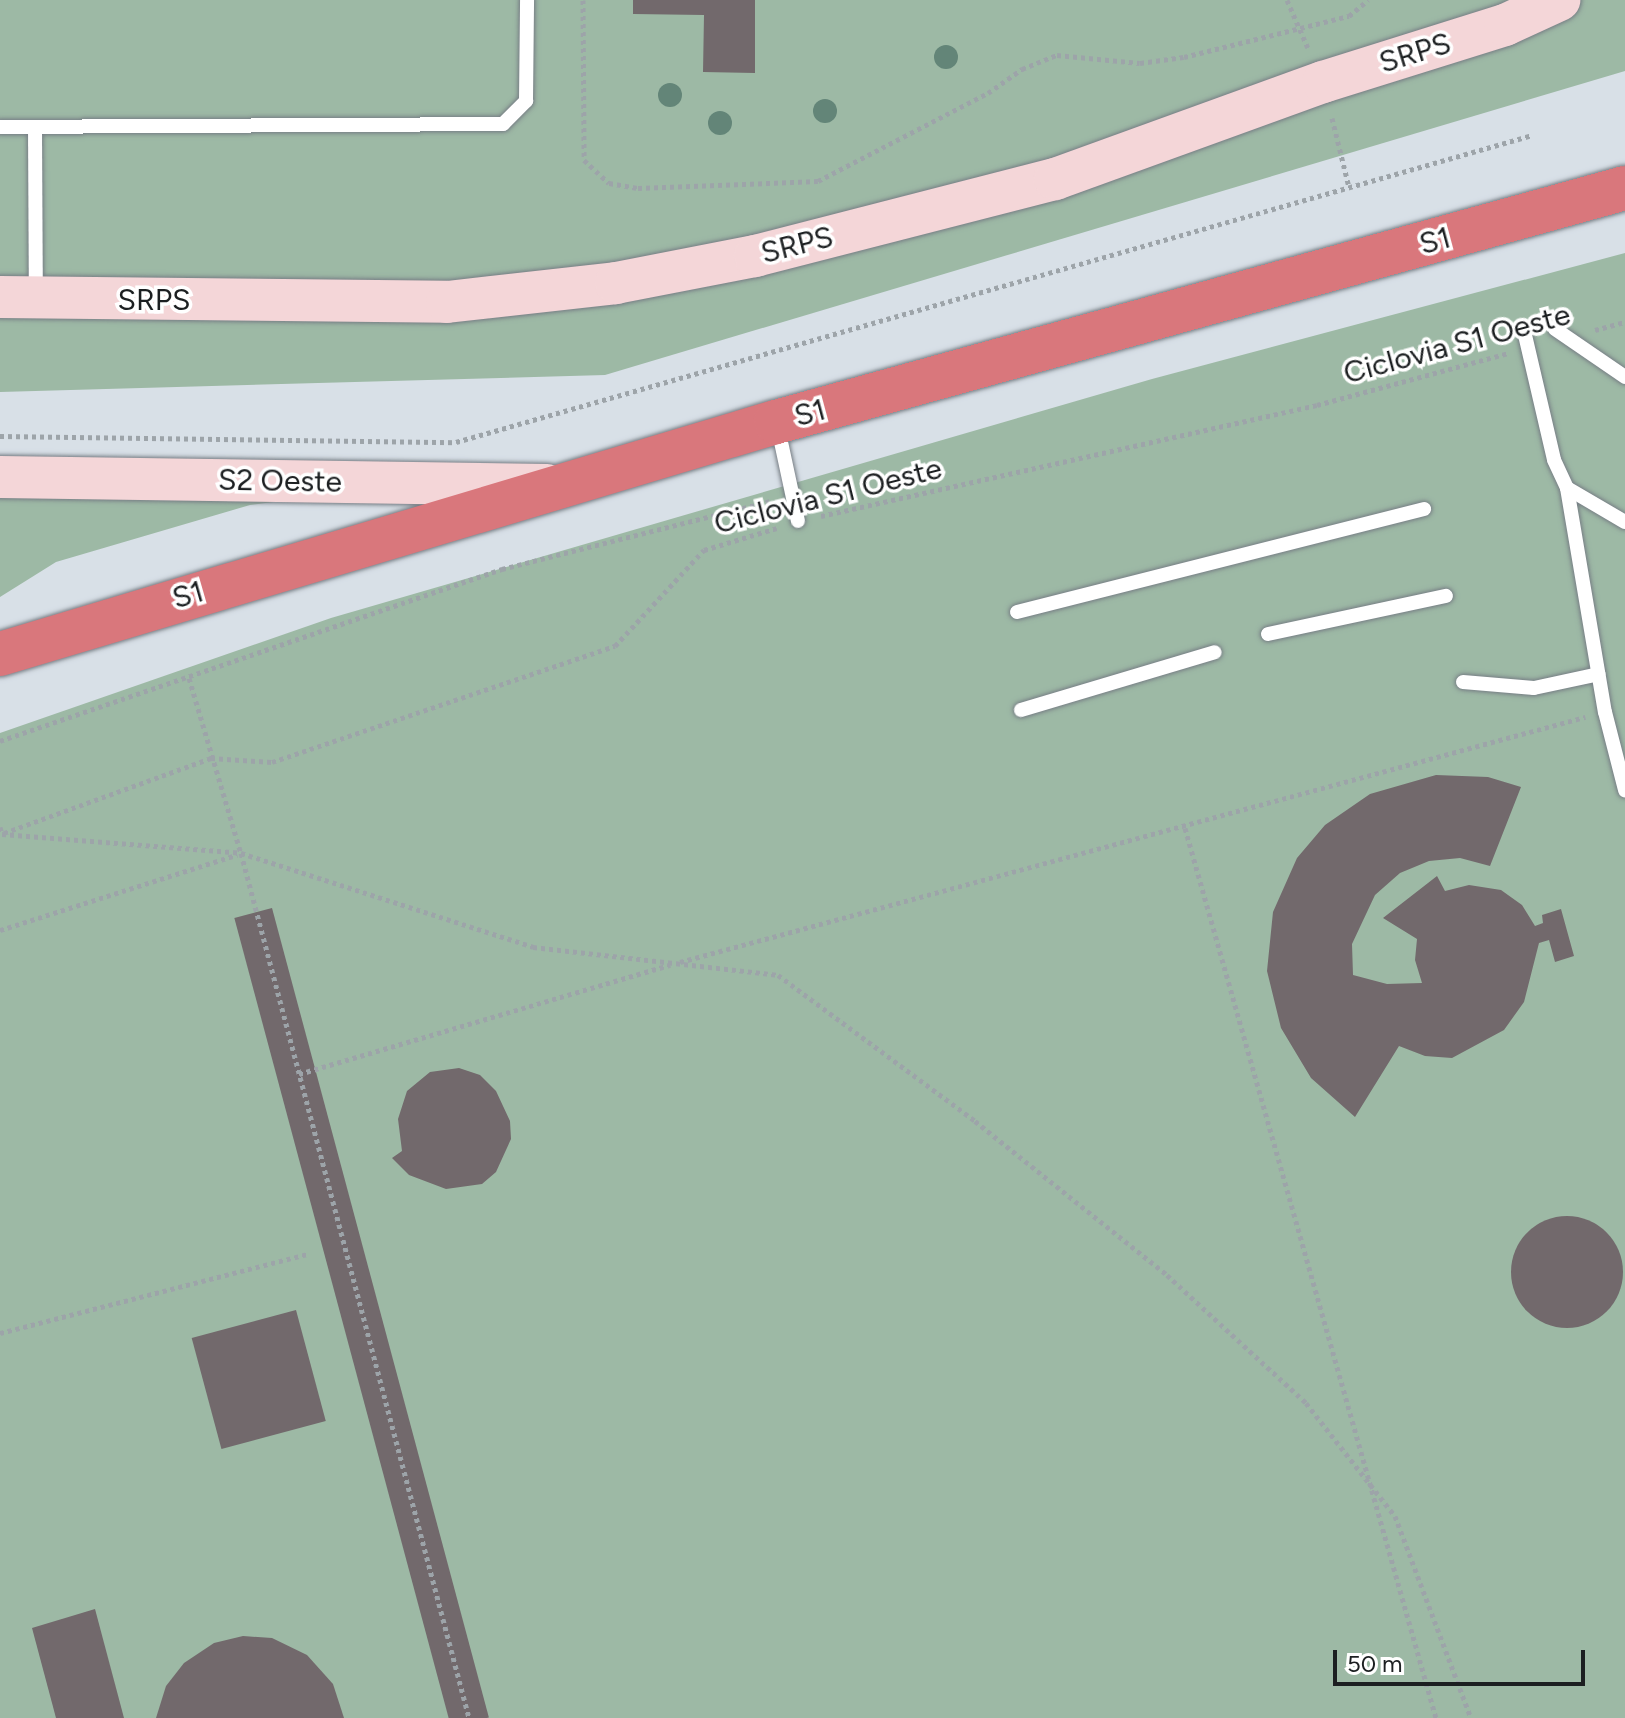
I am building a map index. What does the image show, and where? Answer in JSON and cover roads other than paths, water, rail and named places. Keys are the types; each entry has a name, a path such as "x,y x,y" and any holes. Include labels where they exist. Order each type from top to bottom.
{"highway":[{"name":"S1","path":"0,654 776,422 1625,188"}],"main road":[{"name":"SRPS","path":"18,298 447,302 616,283 755,256 1055,179 1559,0"},
{"name":"S2 Oeste","path":"0,477 560,485"}],"lane":[{"path":"0,127 503,124 526,101 527,0"},
{"path":"18,298 35,128"},
{"path":"1560,333 1625,377"},
{"path":"1528,341 1554,460 1567,488 1605,712 1625,790"},
{"path":"776,422 798,521"},
{"path":"1567,488 1625,522"},
{"path":"1017,612 1424,509"},
{"path":"1268,634 1446,596"},
{"path":"1021,710 1215,652"},
{"path":"1463,682 1534,688 1599,674"}]}
